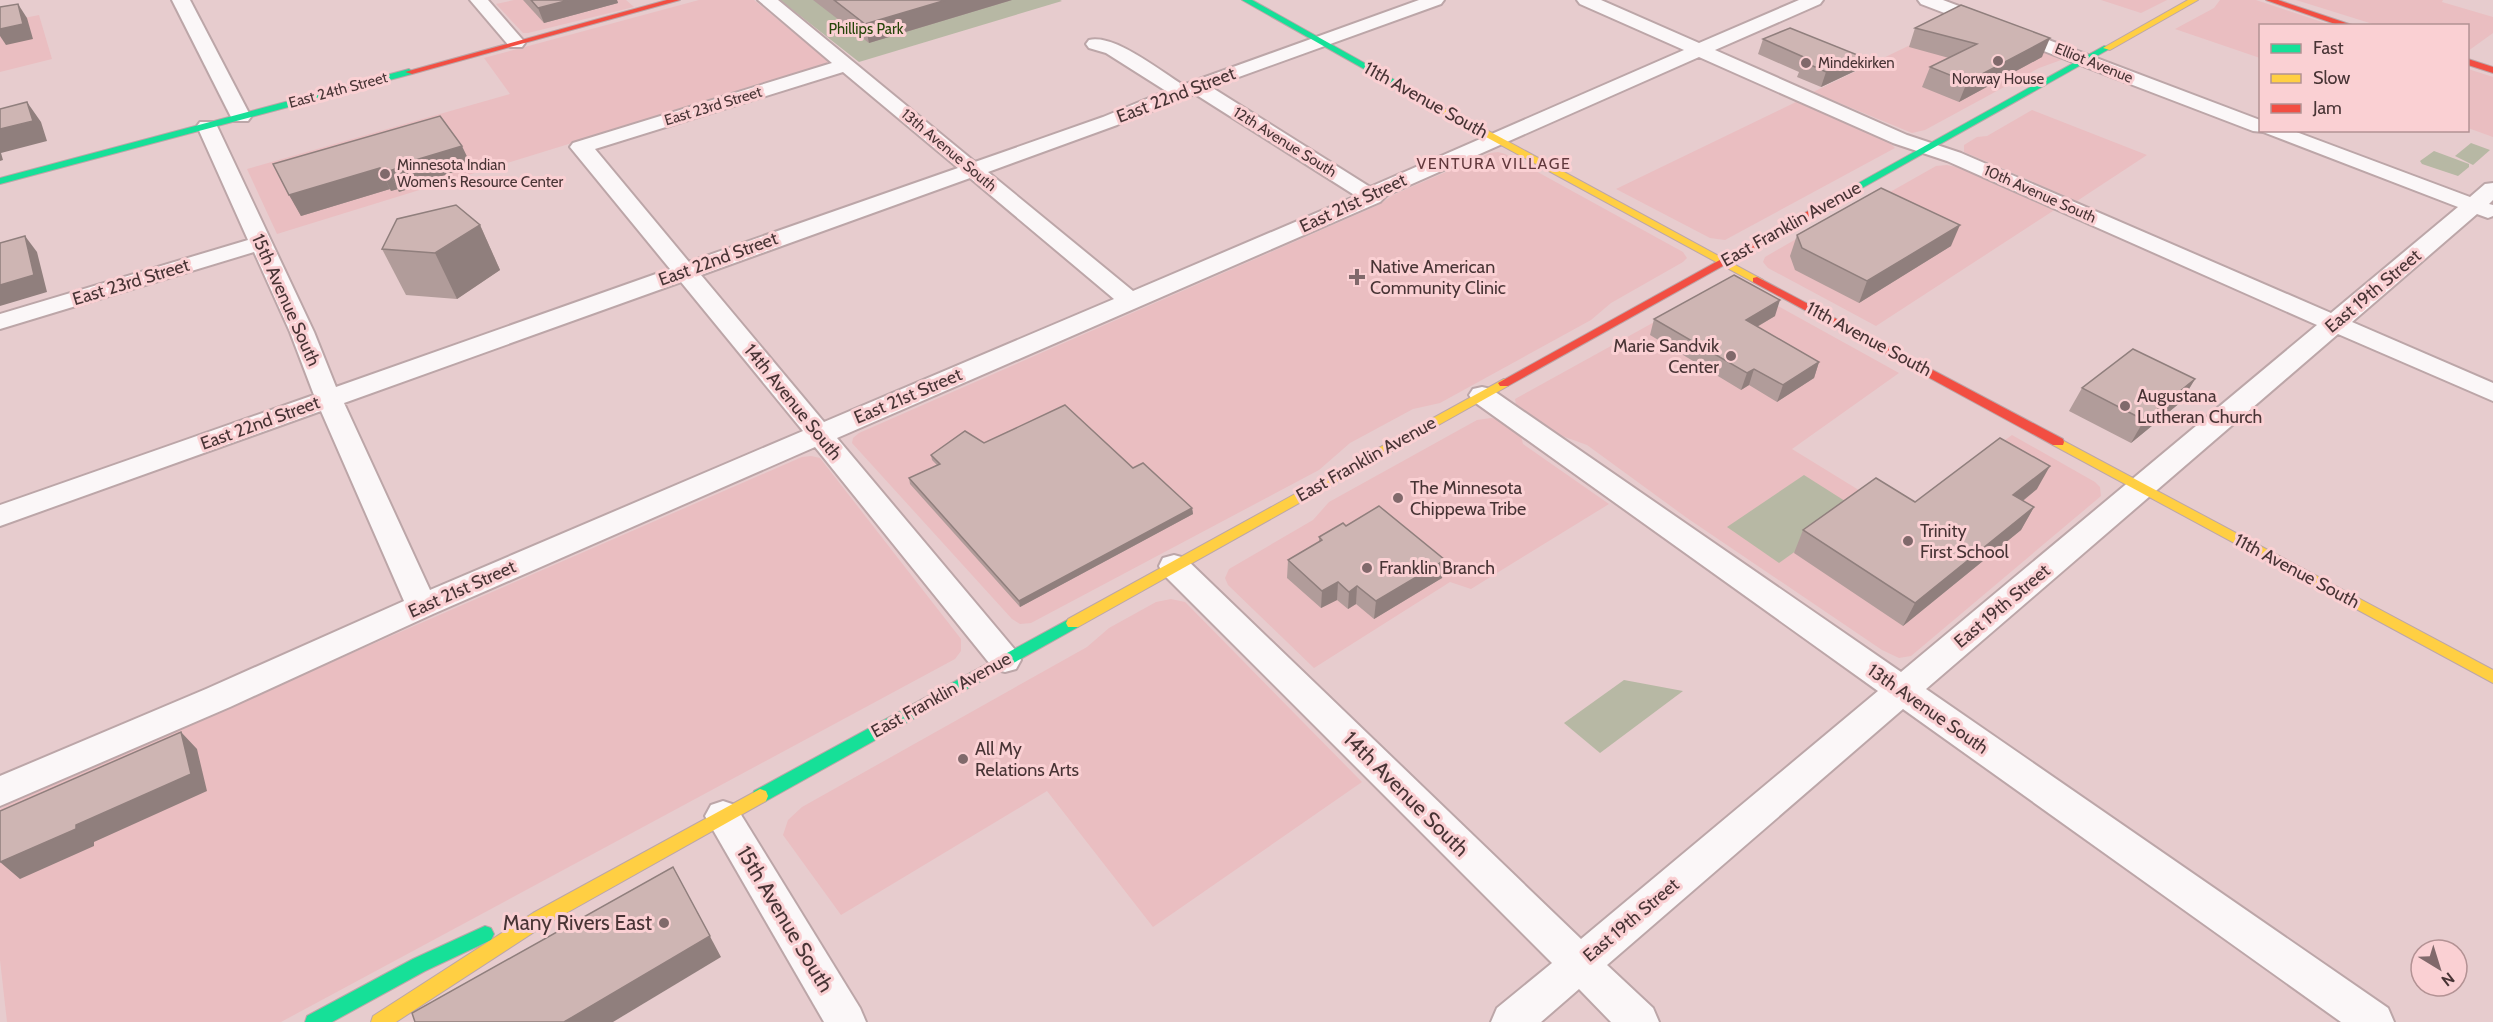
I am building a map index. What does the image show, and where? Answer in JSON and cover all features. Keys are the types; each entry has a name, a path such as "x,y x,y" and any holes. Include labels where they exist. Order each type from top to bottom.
{"main road":[{"name":"East 24th Street","path":"0,181 676,0"},
{"name":"11th Avenue South","path":"1246,0 1495,139 1725,261 2493,678"},
{"name":"East Franklin Avenue","path":"380,1022 539,919 2194,0"},
{"path":"2270,0 2345,24"},
{"path":"2469,62 2493,70"},
{"name":"East Franklin Avenue","path":"314,1022 461,944 498,929 539,919"}],"street":[{"path":"181,0 241,117"},
{"path":"479,0 516,43"},
{"name":"13th Avenue South","path":"767,0 1130,300"},
{"name":"East 22nd Street","path":"0,516 972,170 1435,0"},
{"name":"10th Avenue South","path":"1586,0 1926,149 1954,157 2493,393"},
{"name":"East 21st Street","path":"0,791 218,698 422,606 1372,196 1379,190 1814,0"},
{"name":"Elliot Avenue","path":"1927,0 2259,126"},
{"name":"12th Avenue South","path":"1095,45 1113,50 1190,90 1372,196"},
{"name":"East 23rd Street","path":"580,147 846,65"},
{"name":"15th Avenue South","path":"207,126 302,332 328,398 422,606"},
{"path":"2277,132 2487,203"},
{"name":"14th Avenue South","path":"580,147 655,234 683,272 692,279 1005,660"},
{"name":"East 19th Street","path":"1511,1022 2335,324 2487,203"},
{"name":"East 23rd Street","path":"0,322 261,243"},
{"name":"13th Avenue South","path":"1482,395 2374,1022"},
{"name":"14th Avenue South","path":"1174,566 1639,1022"},
{"name":"15th Avenue South","path":"723,816 846,1022"}],"shaded area":[{"path":"514,0 626,0 634,7 523,33 496,4"},
{"path":"699,0 754,0 828,61 828,64 277,234 247,169 510,94 484,58"},
{"path":"2101,0 2167,0 2141,13"},
{"path":"2220,0 2256,0 2328,24 2259,24 2259,58 2175,29 2214,8"},
{"path":"2296,0 2443,0 2442,2 2493,17 2493,33 2469,50 2469,24 2373,24"},
{"path":"39,15 52,59 0,72 0,23"},
{"path":"1964,19 2054,53 2061,60 2039,68 1925,130 1912,133 1813,92"},
{"path":"2469,69 2493,77 2493,137 2469,128"},
{"path":"1798,101 1890,143 1895,148 1725,240 1710,238 1616,189"},
{"path":"2032,110 2147,155 2077,201 1964,152 1964,145 1977,137 1987,136"},
{"path":"1498,152 1683,252 1687,258 1611,303 1591,320 1440,403 1413,409 1350,443 1319,470 1031,623 1020,624 1012,619 852,443 853,438 859,433 1376,206 1395,194 1490,153"},
{"path":"1947,165 1961,168 2056,209 1876,326 1768,268 1763,262 1765,257 1850,208 1883,196 1936,166"},
{"path":"1725,283 1738,284 1899,373 1792,449 1901,516 2012,435 2095,482 2100,487 2101,496 1911,656 1899,658 1882,650 1687,518 1587,445 1551,432 1516,405 1515,399"},
{"path":"1501,419 1520,432 1523,444 1609,504 1471,589 1450,582 1314,668 1228,585 1225,578 1229,569 1313,520 1329,502 1477,420"},
{"path":"802,457 820,458 961,639 961,651 955,659 281,1022 7,1022 0,960 0,809 10,802"},
{"path":"1171,599 1185,602 1362,782 1153,927 1047,791 841,915 783,835 788,820 802,807 1087,647 1109,628 1156,602"}],"green space":[{"name":"Phillips Park","path":"780,0 1060,0 1062,1 859,62"},
{"path":"2471,143 2490,150 2473,165 2455,156"},
{"path":"2434,151 2469,164 2469,167 2458,176 2422,164 2420,161"},
{"path":"1804,475 1856,508 1779,563 1727,527"},
{"path":"1624,680 1683,691 1600,753 1564,723"}],"building":[{"path":"531,0 569,0 538,8"},
{"path":"834,0 946,0 865,24"},
{"path":"18,4 23,24 0,29 0,7"},
{"path":"1961,5 2050,38 1967,82 1930,67 1977,44 1915,28"},
{"path":"1790,28 1860,56 1826,72 1802,61 1808,59 1763,39"},
{"path":"27,102 33,121 0,129 0,109"},
{"path":"440,116 462,146 415,160 417,162 389,171 387,168 381,170 380,168 289,195 273,164"},
{"path":"1881,188 1960,225 1867,281 1802,248 1797,235"},
{"path":"456,205 480,225 435,253 382,249 397,219"},
{"path":"25,236 34,275 0,285 0,243"},
{"path":"1734,275 1780,300 1746,320 1819,362 1783,385 1754,369 1747,373 1654,319"},
{"path":"2133,349 2195,379 2144,420 2082,388"},
{"path":"1065,405 1133,468 1143,463 1192,508 1019,601 909,478 940,464 931,455 965,431 984,443"},
{"name":"Trinity First School","path":"2000,438 2050,466 2013,495 2034,507 1915,603 1803,530 1876,478 1915,502"},
{"name":"Franklin Branch","path":"1379,506 1445,560 1376,601 1357,586 1349,592 1338,582 1322,591 1288,560 1322,540 1319,537 1343,523 1346,526"},
{"path":"181,732 191,774 76,825 76,829 0,862 0,811"},
{"name":"Many Rivers East","path":"673,867 710,936 564,1022 415,1022 412,1013"}],"traffic: fast":[{"path":"1246,0 1445,111"},
{"path":"1819,208 2107,48"},
{"path":"0,181 409,72"},
{"path":"760,796 1073,623"},
{"path":"314,1022 419,965 485,934"}],"traffic: slow":[{"path":"2107,48 2194,0"},
{"path":"1445,111 1757,280"},
{"path":"1073,623 1504,383"},
{"path":"2058,442 2493,677"},
{"path":"380,1022 539,919 760,796"}],"traffic: jam":[{"path":"409,72 676,0"},
{"path":"2270,0 2345,24"},
{"path":"2469,62 2493,70"},
{"path":"1504,383 1819,208"},
{"path":"1757,280 2058,442"}],"place":[{"name":"Norway House","path":"1998,61"},
{"name":"Mindekirken","path":"1806,63"},
{"name":"Minnesota Indian Women's Resource Center","path":"385,174"},
{"name":"Native American Community Clinic","path":"1357,277"},
{"name":"Marie Sandvik Center","path":"1731,356"},
{"name":"Augustana Lutheran Church","path":"2125,406"},
{"name":"The Minnesota Chippewa Tribe","path":"1398,498"},
{"name":"Trinity First School","path":"1908,541"},
{"name":"Franklin Branch","path":"1367,568"},
{"name":"All My Relations Arts","path":"963,759"},
{"name":"Many Rivers East","path":"664,923"}],"district":[{"name":"VENTURA VILLAGE","path":"1494,163"}]}
